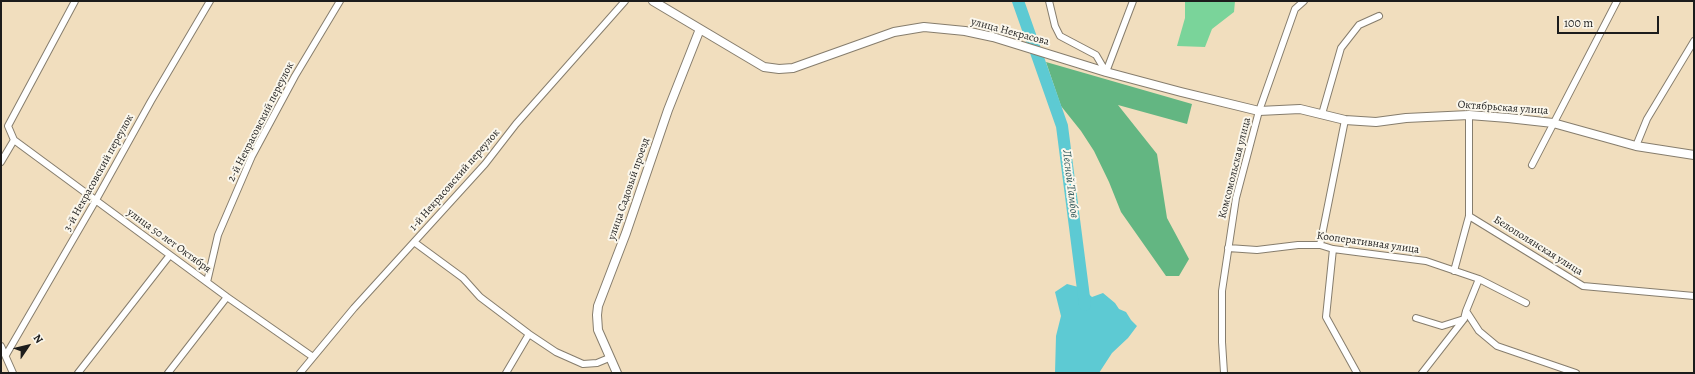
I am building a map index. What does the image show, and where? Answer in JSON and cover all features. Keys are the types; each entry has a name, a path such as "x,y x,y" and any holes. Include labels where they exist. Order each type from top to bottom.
{"street":[{"path":"1,162 14,140 8,126 75,1"},
{"name":"3-й Некрасовский переулок","path":"6,355 210,1"},
{"name":"2-й Некрасовский переулок","path":"207,282 218,235 252,156 295,76 340,1"},
{"name":"1-й Некрасовский переулок","path":"300,373 354,308 485,164 516,124 625,1"},
{"name":"улица Некрасова","path":"653,1 764,67 779,69 793,68 894,32 924,27 965,31 993,37 1106,72 1259,111"},
{"path":"1049,1 1055,26 1060,36 1068,42 1096,55 1106,72"},
{"path":"1106,72 1133,1"},
{"name":"Комсомольская улица","path":"1224,373 1222,342 1222,291 1236,198 1259,111 1295,9 1304,1"},
{"path":"1532,165 1618,1"},
{"path":"1322,114 1341,48 1359,25 1379,16"},
{"name":"улица Садовый проезд","path":"617,373 609,358 598,330 596,316 598,306 626,233 668,110 700,29"},
{"path":"1636,146 1647,119 1694,41"},
{"name":"Октябрьская улица","path":"1259,111 1300,109 1345,120 1376,122 1406,118 1469,114 1553,123 1636,146 1694,155"},
{"path":"1454,271 1469,216 1469,114"},
{"path":"1320,245 1345,120"},
{"name":"улица 50 лет Октября","path":"14,140 226,297 313,357"},
{"name":"Белополянская улица","path":"1469,216 1583,286 1694,296"},
{"path":"414,242 463,278 480,296 529,334 556,352 578,362 589,364 597,363 609,358"},
{"name":"Кооперативная улица","path":"1228,248 1257,250 1298,245 1320,245 1333,249 1426,261 1479,279 1526,303"},
{"path":"1333,249 1326,317 1357,373"},
{"path":"78,373 170,255"},
{"path":"1422,373 1464,319 1479,279"},
{"path":"168,373 226,297"},
{"path":"1466,311 1479,331 1497,346 1576,373"},
{"path":"1416,318 1442,326 1464,319"},
{"path":"506,373 529,334"},
{"path":"1,346 13,373"}],"green space":[{"path":"1185,1 1235,1 1234,12 1212,29 1205,47 1177,46 1185,18"},
{"path":"1046,62 1192,104 1187,124 1118,105 1157,154 1167,218 1189,259 1179,276 1166,276 1121,212 1094,151 1081,131 1061,106"}],"water":[{"path":"1067,284 1082,288 1092,297 1103,293 1115,303 1119,309 1126,312 1137,326 1128,338 1112,353 1099,373 1055,373 1056,336 1061,316 1055,292"}],"waterway":[{"name":"Лесной Тамбов","path":"1018,1 1062,126 1085,305"}]}
